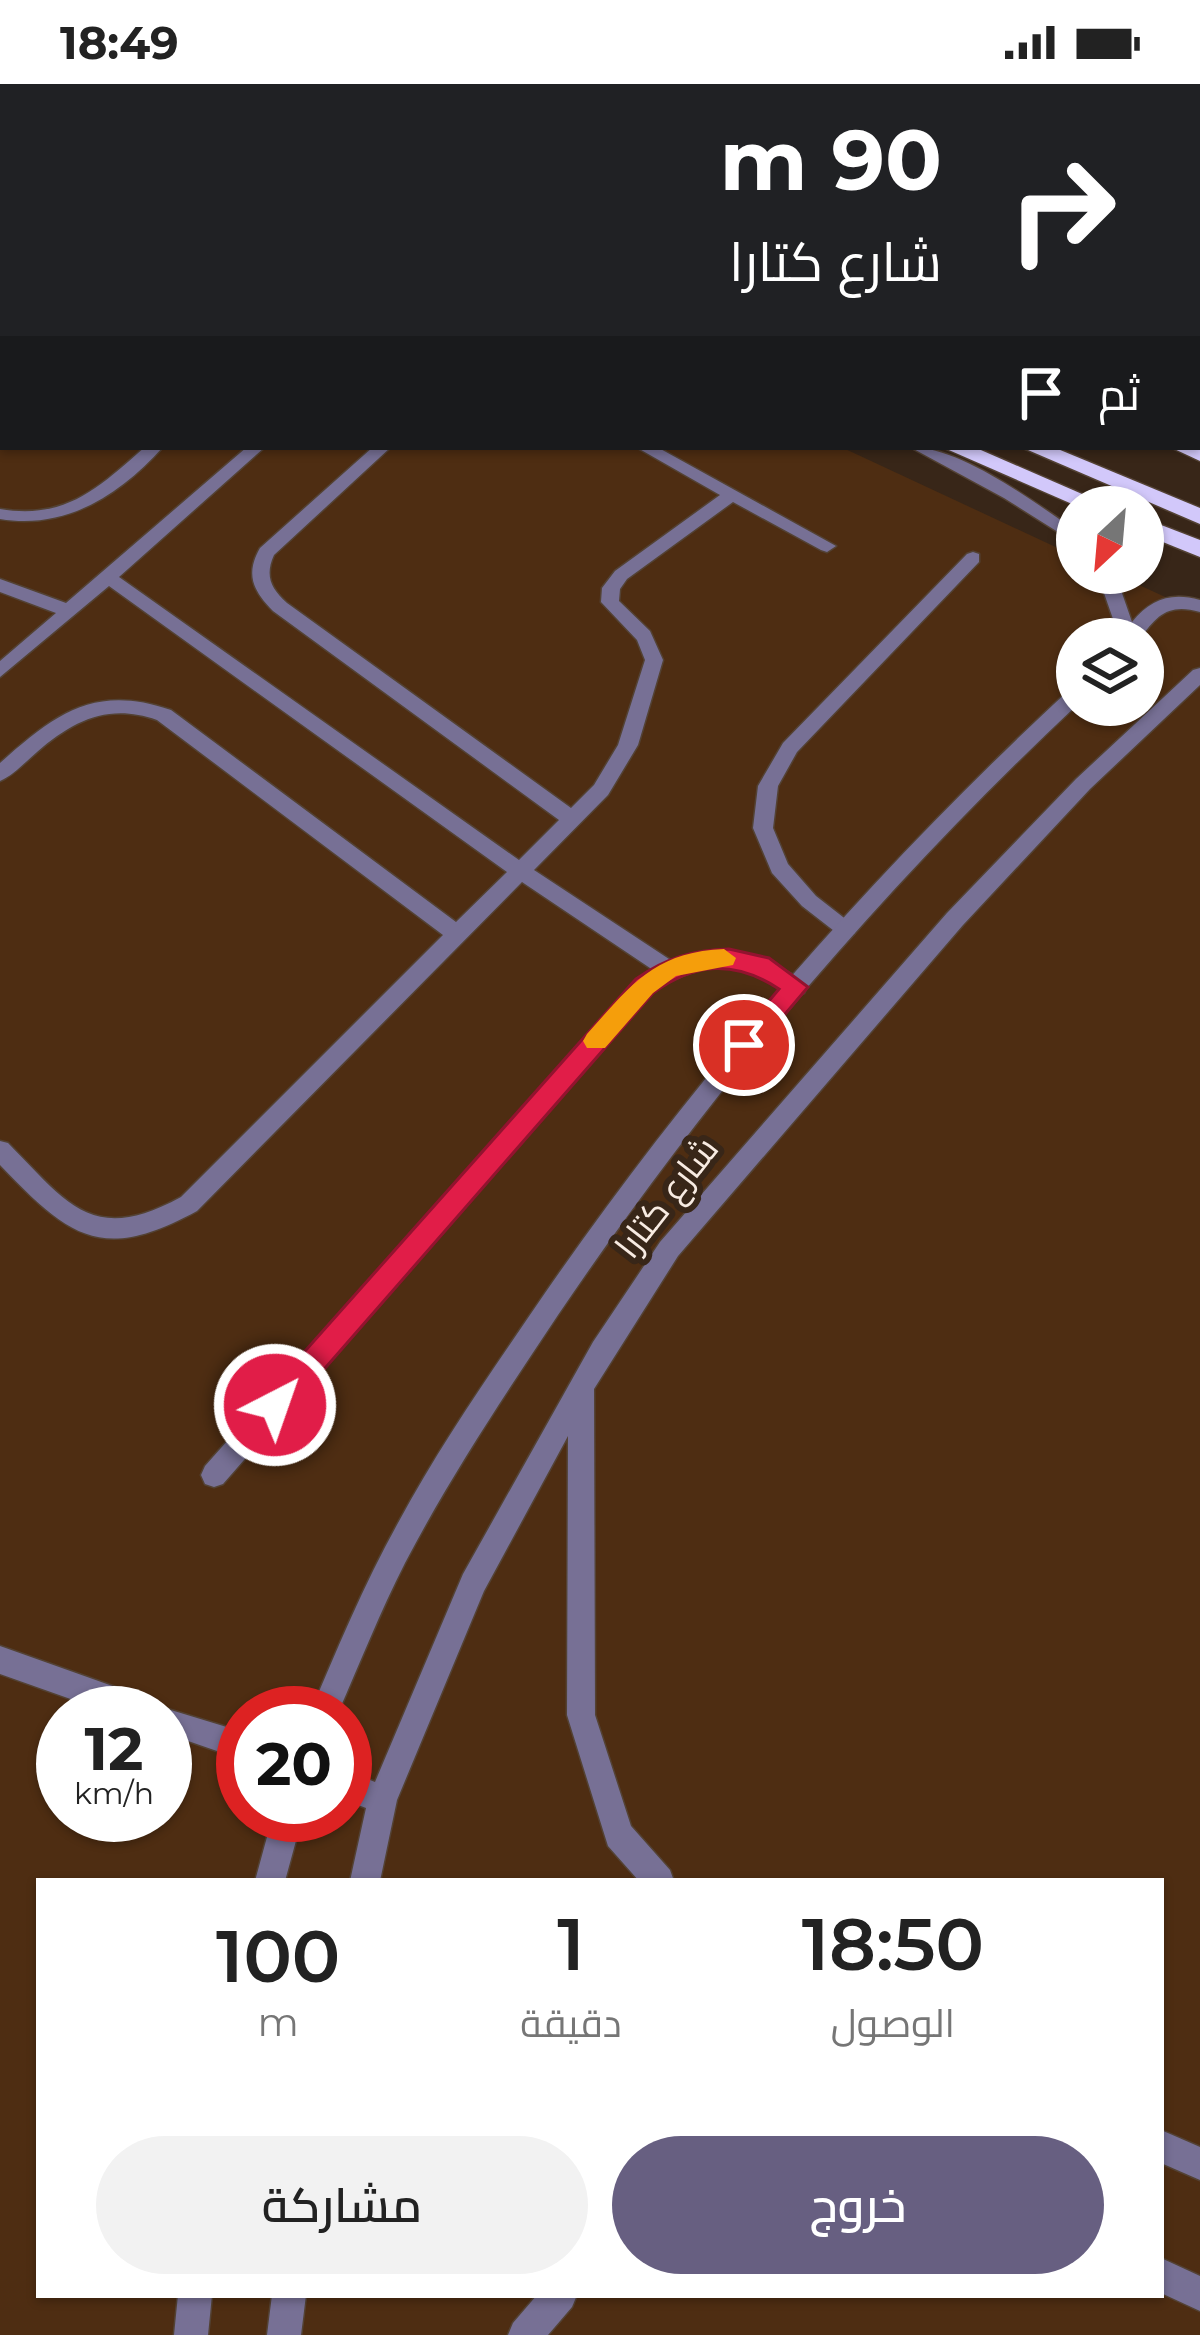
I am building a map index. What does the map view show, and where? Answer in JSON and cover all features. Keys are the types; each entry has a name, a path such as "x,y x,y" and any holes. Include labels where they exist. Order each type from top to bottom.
{"highway":[{"path":"962,450 1056,489"},
{"path":"1040,450 1200,518"},
{"path":"1164,534 1200,549"}],"street":[{"path":"0,514 22,520 52,519 79,510 151,450"},
{"path":"0,671 254,450"},
{"path":"380,450 266,552 260,563 261,586 280,607 572,819"},
{"path":"649,450 827,547"},
{"path":"924,450 1010,494 1056,525"},
{"path":"0,1150 78,1225 115,1233 156,1225 189,1204 572,819 616,768 654,660 654,647 610,602 611,588 620,575 731,495"},
{"path":"846,928 793,885 770,850 763,829 768,786 790,748 973,558"},
{"path":"108,577 520,871 668,969"},
{"path":"0,585 69,611"},
{"path":"1144,618 1149,610 1180,599 1200,606"},
{"name":"شارع كتارا","path":"366,1878 382,1800 473,1583 580,1387 670,1249 956,919 1084,784 1200,672"},
{"path":"0,774 70,715 120,702 144,706 164,715 457,934"},
{"name":"شارع كتارا","path":"336,1686 395,1555 487,1402 652,1157 846,928 1002,760 1056,712"},
{"path":"214,1474 644,986 668,969 697,959 729,958 760,964 796,987"},
{"path":"580,1387 581,1715 619,1835 656,1878"},
{"path":"0,1660 73,1686"},
{"path":"372,1796 382,1800"},
{"path":"271,1878 280,1842"},
{"path":"1164,2147 1200,2164"},
{"path":"1164,2276 1200,2294"},
{"path":"191,2335 195,2298"},
{"path":"284,2335 289,2298"},
{"path":"526,2335 557,2298"}],"shaded area":[{"path":"0,450 847,450 1056,547 1056,594 1159,594 1200,613 1200,2335 0,2335"}],"slow traffic":[{"path":"596,1041 644,986 668,969 697,959 724,958"}],"route":[{"path":"275,1405 644,986 668,969 697,959 729,958 760,964 796,987 744,1045"}]}
